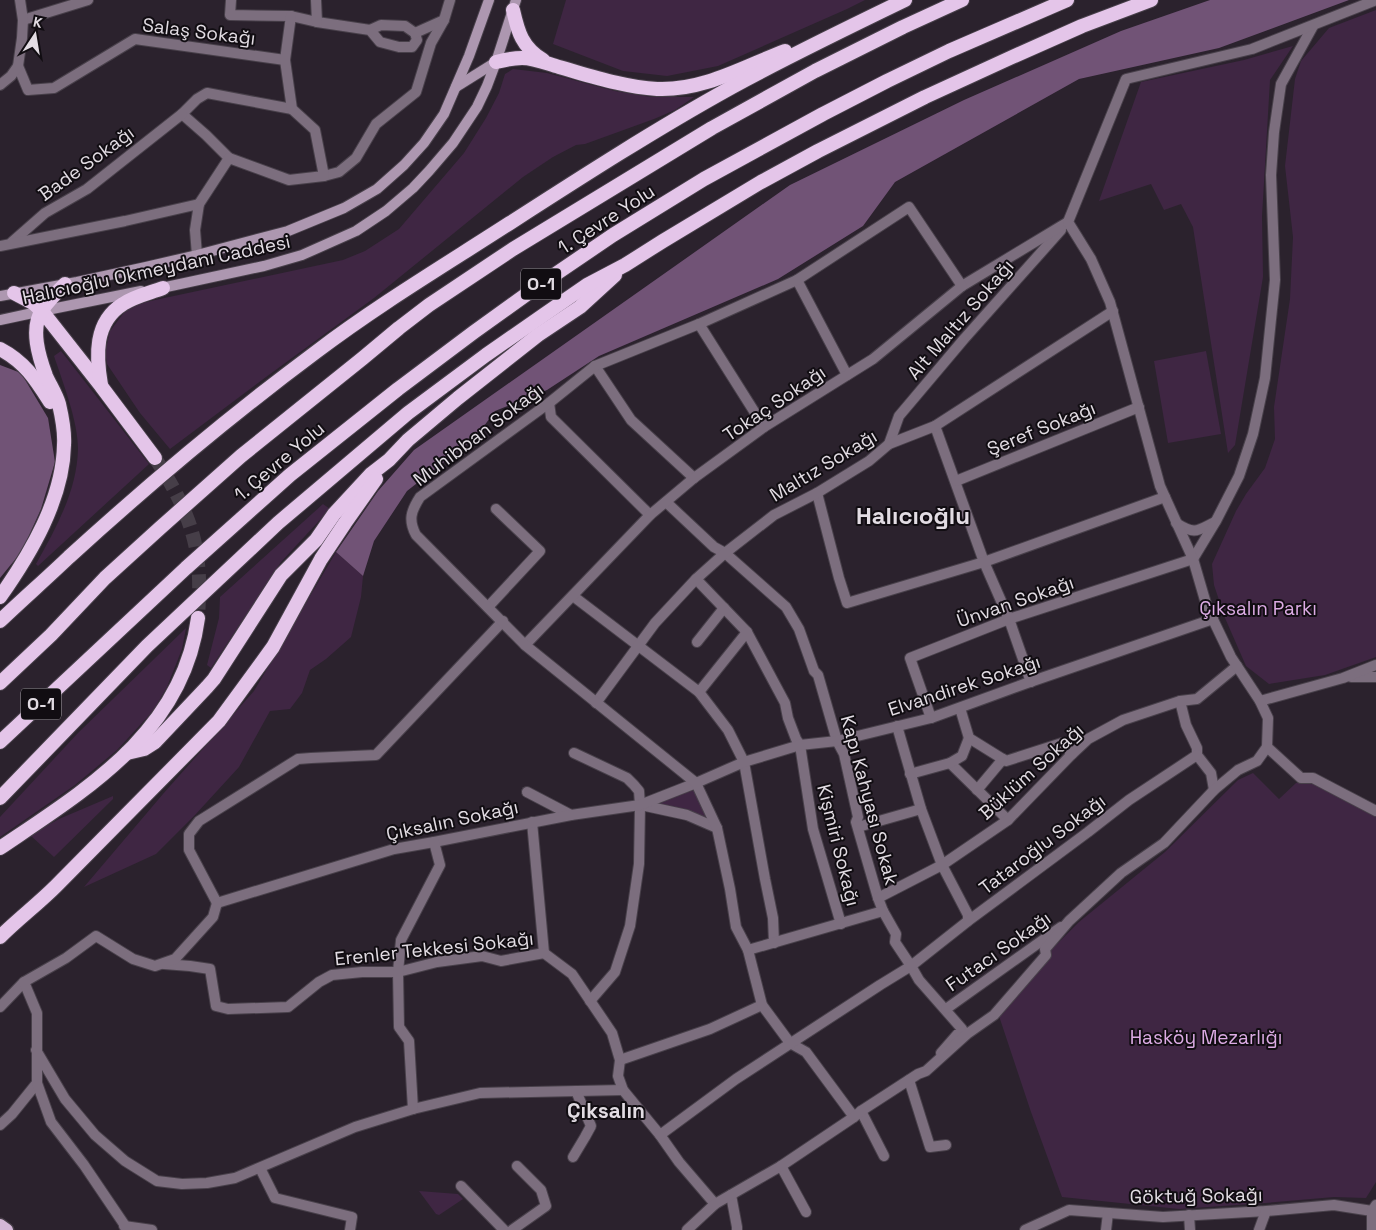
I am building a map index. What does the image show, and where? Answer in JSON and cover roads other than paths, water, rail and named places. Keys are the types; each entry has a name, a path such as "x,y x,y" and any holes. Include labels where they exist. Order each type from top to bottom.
{"highway":[{"path":"0,621 100,529 200,443 310,356 406,289 662,128 732,87 906,0"},
{"name":"1. Çevre Yolu","path":"0,683 105,578 241,456 429,305 521,244 712,128 815,71 962,0"},
{"name":"1. Çevre Yolu","path":"0,742 192,562 290,475 474,332 613,235 711,175 879,85 957,48 1067,0"},
{"path":"0,798 147,646 278,523 402,419 486,355 545,314 587,285 625,265 761,182 818,151 907,106 1010,58 1073,30 1152,0"},
{"path":"514,5 517,26 526,46 537,56 555,66"},
{"path":"496,62 522,58 605,80 644,88 683,88 711,81 784,51 833,35"},
{"path":"0,937 36,906 223,716 273,647 321,559 389,460 408,440 451,404 538,335 580,307 625,265"},
{"path":"4,591 34,541 53,500 63,462 63,423 58,402 46,376 38,350 36,329 42,311 65,284"},
{"path":"101,386 97,351 102,329 106,322 122,304 163,288"},
{"path":"14,294 33,303 42,311 155,458"},
{"path":"0,349 24,365 35,378 63,423"},
{"path":"127,753 144,749 155,742 207,687 282,575 316,540 334,514 352,494 371,474 389,460"},
{"path":"0,848 75,797 99,779 127,753 151,725 179,683 191,654 198,618"},
{"path":"0,949 26,924 36,906"}],"main road":[{"name":"Halıcıoğlu Okmeydanı Caddesi","path":"0,296 197,255 288,231 344,208 377,189 404,165 424,142 444,114 489,0"},
{"name":"Halıcıoğlu Okmeydanı Caddesi","path":"0,320 264,266 302,255 356,231 386,211 419,182 454,143 477,107 487,86 514,5"},
{"path":"456,87 496,62"},
{"path":"0,1225 7,1230"}],"street":[{"path":"0,86 18,66 22,38 20,0"},
{"path":"22,20 88,0"},
{"path":"230,0 230,15 290,16 370,30 381,25 395,24 405,26 415,34 417,40 412,47 399,47 380,42 370,30"},
{"path":"316,0 317,22"},
{"path":"182,114 230,158 289,180 324,176 339,172 356,158 376,124 416,92 431,43 444,20 450,0"},
{"path":"1282,37 1376,0"},
{"path":"290,16 285,60 292,109 315,130 324,176"},
{"path":"415,34 444,20"},
{"path":"1193,559 1216,521 1239,476 1253,434 1265,378 1276,280 1271,175 1274,132 1281,84 1312,26"},
{"path":"1282,37 1294,43 1297,54"},
{"name":"Alt Maltız Sokağı","path":"889,444 899,416 1068,222 1126,79 1252,49 1282,37"},
{"name":"Salaş Sokağı","path":"18,66 28,90 54,88 135,38 285,60"},
{"name":"Bade Sokağı","path":"11,243 45,213 87,189 182,114 197,99 207,93 292,109"},
{"path":"197,255 195,230 199,204 230,158"},
{"path":"0,246 199,204"},
{"name":"Muhibban Sokağı","path":"696,783 525,645 416,535 411,522 413,509 420,497 549,402 594,366 699,324 797,280 909,207 962,286"},
{"path":"687,1230 715,1204 781,1166 909,1080 926,1071 967,1034 994,1015 1046,955 1045,949 1069,922 1121,873 1164,843 1214,790 1238,770 1257,761 1267,747 1268,718 1260,700 1237,666 1207,607 1193,559 1160,486 1110,302 1091,259 1068,222"},
{"name":"Tokaç Sokağı","path":"525,645 650,514 694,478 764,427 873,359 962,286 1068,222"},
{"path":"797,280 847,375"},
{"name":"Maltız Sokağı","path":"596,703 655,623 696,579 725,553 774,515 817,493 869,461 889,444 935,426 1113,311"},
{"path":"699,324 764,427"},
{"path":"594,366 631,420 694,478"},
{"path":"549,402 551,417 650,514"},
{"name":"Şeref Sokağı","path":"956,481 1139,407"},
{"path":"935,426 984,562 1009,619 1031,682"},
{"path":"817,493 847,603 984,562 1165,497"},
{"name":"Kapı Kahyası Sokak","path":"666,502 714,547 725,553 786,607 800,629 814,671 818,675 837,741 844,754 858,817 856,822 883,911 896,934 896,942 919,980 962,1029 926,1071"},
{"path":"488,607 540,551 496,509"},
{"path":"1176,522 1186,529 1197,531 1216,521"},
{"name":"Ünvan Sokağı","path":"931,718 910,658 1009,619 1193,559"},
{"name":"Kişmiri Sokağı","path":"696,579 747,632 785,703 788,718 796,739 800,744 813,829 841,924"},
{"path":"573,596 699,692 728,730 744,762 773,918 774,943"},
{"path":"698,642 724,608"},
{"name":"Elvandirek Sokağı","path":"696,783 744,762 800,744 837,741 931,718 1213,619"},
{"path":"0,1006 24,982 66,958 96,936 133,959 155,966 175,959 213,918 217,903 189,850 189,834 199,821 298,759 376,755 502,621"},
{"path":"699,692 747,632"},
{"path":"1260,700 1343,678 1376,665"},
{"name":"Büklüm Sokağı","path":"878,898 942,865 1008,820 1088,739 1124,720 1180,701 1197,699 1237,666"},
{"path":"1343,678 1376,676"},
{"path":"1180,701 1186,725 1197,748 1197,755 1211,773 1214,790"},
{"path":"910,774 950,763 962,756 969,738 960,708"},
{"path":"897,726 920,809 942,865 968,915 968,921"},
{"path":"969,738 1006,761 1062,742 1072,754"},
{"path":"1267,747 1301,778 1313,778 1376,811"},
{"path":"574,753 627,778 639,791 640,805 639,864 630,926 615,972 590,1001"},
{"name":"Tataroğlu Sokağı","path":"660,1135 736,1079 911,966 1129,800 1197,755"},
{"path":"977,790 1003,758"},
{"path":"950,763 1008,820"},
{"path":"696,783 717,828 736,927 748,950 762,1005 790,1043 806,1052 858,1114 884,1156"},
{"name":"Çıksalın Sokağı","path":"217,903 394,849 571,815 640,805 696,783"},
{"path":"527,792 571,815"},
{"path":"640,805 687,815 717,828"},
{"path":"858,827 920,809"},
{"path":"532,822 544,953 572,974 612,1033 620,1060 618,1076 624,1090 679,1162 715,1204"},
{"path":"414,1109 409,1040 399,1027 398,972 401,940 440,865 434,842"},
{"path":"748,950 883,911"},
{"name":"Futacı Sokağı","path":"946,1009 1069,922"},
{"name":"Erenler Tekkesi Sokağı","path":"160,964 210,969 216,1006 228,1009 288,1007 319,982 332,975 362,972 398,972 437,962 482,956 501,961 544,953"},
{"path":"24,982 37,1013 36,1083 51,1122 84,1165 126,1228 152,1230"},
{"path":"620,1060 710,1029 762,1005"},
{"path":"36,1050 65,1099 95,1135 125,1161 158,1181 182,1184 207,1183 235,1178 355,1126 480,1093 624,1090"},
{"path":"909,1080 930,1148 946,1145"},
{"path":"0,1126 36,1083"},
{"path":"573,1157 591,1126 576,1091"},
{"path":"512,1230 546,1206 541,1190 517,1166"},
{"path":"781,1166 806,1212"},
{"path":"260,1168 275,1198 352,1217 350,1230"},
{"path":"461,1186 504,1230"},
{"path":"731,1195 738,1227 736,1230"},
{"name":"Göktuğ Sokağı","path":"1026,1230 1069,1210 1163,1217 1266,1212 1334,1205 1374,1208"},
{"path":"1372,1230 1374,1208"},
{"path":"1259,1230 1266,1212"},
{"path":"1106,1230 1108,1213"},
{"path":"1189,1215 1190,1230"}],"tunnel":[{"path":"155,458 177,495 193,535 199,571 198,618"}],"district":[{"name":"Halıcıoğlu","path":"913,516"},
{"name":"Çıksalın","path":"606,1111"}],"park label":[{"name":"Çıksalın Parkı","path":"1258,608"},
{"name":"Hasköy Mezarlığı","path":"1206,1037"}]}
